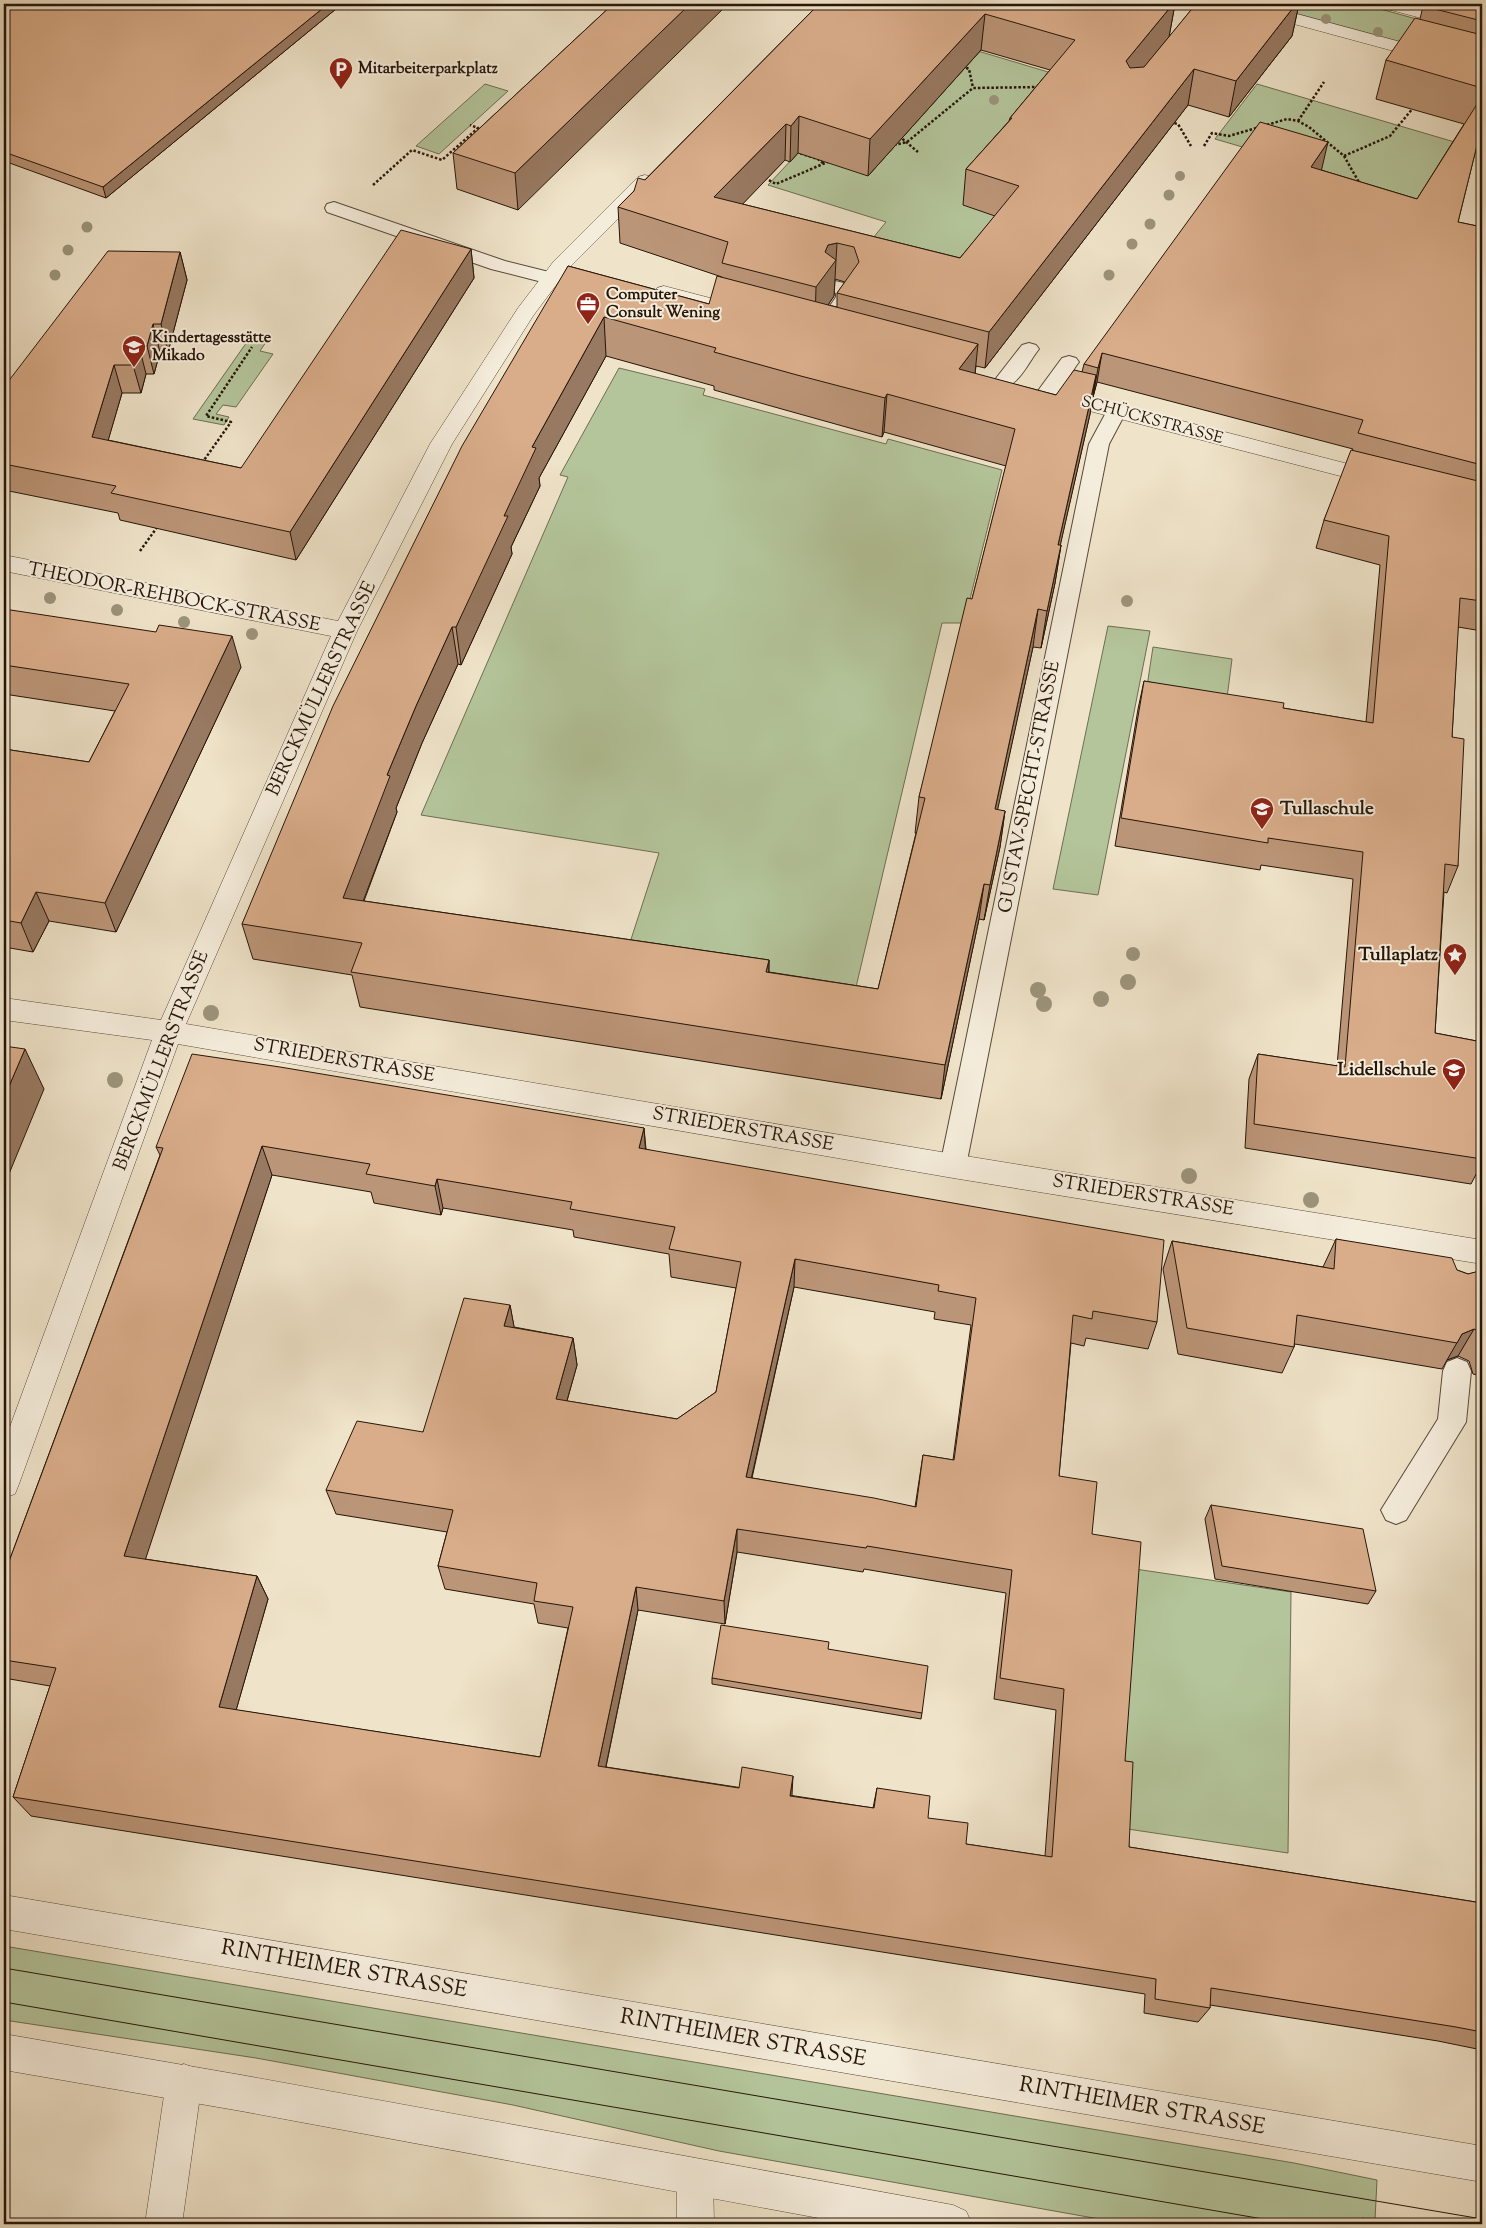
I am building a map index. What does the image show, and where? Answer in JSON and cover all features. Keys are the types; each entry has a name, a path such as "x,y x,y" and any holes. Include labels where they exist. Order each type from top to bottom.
{"street":[{"path":"1241,4 1482,70"},
{"path":"1389,4 1482,29"},
{"name":"BERCKMÜLLERSTRASSE","path":"4,1484 169,1032 345,632 440,444 520,321 656,169"},
{"path":"648,288 763,318"},
{"name":"SCHÜCKSTRASSE","path":"1018,385 1395,483"},
{"name":"THEODOR-REHBOCK-STRASSE","path":"4,563 345,632"},
{"name":"STRIEDERSTRASSE","path":"4,1009 169,1032 953,1166 1238,1211 1451,1258 1482,1252"},
{"name":"RINTHEIMER STRASSE","path":"4,1912 1482,2164"},
{"path":"4,2052 184,2082 695,2178 953,2224"},
{"path":"163,2224 184,2082"},
{"path":"695,2178 696,2224"}],"lane":[{"path":"338,210 498,265 564,271"},
{"path":"821,334 846,297 845,289 835,287"},
{"path":"1018,385 1028,350"},
{"path":"1018,385 1069,362"},
{"name":"GUSTAV-SPECHT-STRASSE","path":"953,1166 1099,444 1116,412"},
{"path":"1396,1510 1452,1422 1457,1372"}],"path":[{"path":"958,64 969,69 973,88"},
{"path":"1298,121 1324,82"},
{"path":"888,147 907,142 973,88 1043,87"},
{"path":"1344,156 1364,149 1390,136 1413,108"},
{"path":"1204,146 1212,133 1229,136 1287,119 1298,121 1310,127 1344,156 1363,190"},
{"path":"1165,120 1178,124 1191,146"},
{"path":"338,210 412,150 442,160 478,128 470,125"},
{"path":"894,133 918,152"},
{"path":"792,151 818,159 823,163"},
{"path":"762,176 776,184 823,163 832,161"},
{"path":"197,470 231,422 206,416 252,347"},
{"path":"146,543 163,519"}],"green space":[{"path":"1261,4 1362,4 1482,37 1482,64"},
{"path":"911,31 1095,86 949,290 851,265 886,222 768,185"},
{"path":"485,84 508,91 439,154 416,146"},
{"path":"1257,84 1458,143 1365,295 1325,171 1215,139"},
{"path":"249,339 266,342 260,351 273,354 236,407 223,405 216,414 229,417 224,425 193,419"},
{"path":"619,368 705,389 703,395 886,444 888,439 1002,470 964,623 942,623 852,1004 623,964 659,853 421,815 568,477 560,475"},
{"path":"1108,626 1150,631 1098,895 1053,889"},
{"path":"1153,647 1232,659 1226,706 1146,693"},
{"path":"1135,1569 1291,1592 1288,1853 1121,1828"},
{"path":"4,1946 1294,2163 1377,2180 1375,2220 1362,2218 1361,2224 1127,2224 719,2151 513,2105 256,2058 4,2020"}],"building":[{"path":"4,4 328,4 103,187 4,152"},
{"path":"613,4 690,4 515,173 453,153"},
{"path":"819,4 1173,4 1126,61 1130,68 1144,67 1196,4 1296,4 1236,81 1194,69 989,332 837,293 859,262 854,247 837,243 828,245 825,252 836,260 816,287 722,263 728,242 618,207 634,191 638,178 645,180","holes":["985,14 1075,40 1010,118 1012,118 966,169 1019,186 960,258 714,197 786,124 791,126 799,116 870,139"]},
{"path":"1425,4 1482,4 1482,21 1423,6"},
{"path":"1415,18 1482,35 1482,88 1386,60"},
{"path":"1479,101 1482,102 1482,125 1458,222 1482,227 1482,465 1358,433 1363,420 1102,353 1098,368 1084,364 1260,122 1328,142 1311,167 1417,199"},
{"path":"401,230 471,249 290,532 111,493 116,486 4,464 4,418 7,419 4,415 4,387 108,251 180,252 161,324 153,324 147,346 139,346 133,365 114,365 92,437 241,468"},
{"path":"568,266 709,304 717,276 978,344 959,369 1056,395 1074,370 1096,375 1058,545 1061,545 1047,611 1038,609 995,809 1005,811 990,885 984,884 945,1065 351,972 362,943 242,924 333,706 462,446","holes":["604,317 716,348 714,352 797,375 885,398 887,394 1015,429 972,599 967,598 919,797 925,798 878,989 766,972 769,960 343,898 390,776 387,775 452,627 456,627 508,516 504,516 536,448 532,447"]},
{"path":"1351,450 1482,482 1482,601 1460,598 1452,737 1464,739 1458,866 1445,864 1435,1033 1482,1042 1482,1159 1254,1124 1258,1054 1345,1067 1363,852 1268,838 1268,843 1121,818 1144,681 1284,703 1283,708 1373,723 1389,536 1324,520"},
{"path":"4,609 156,632 159,625 232,636 105,903 36,892 21,923 4,920 4,749 89,762 129,684 4,665"},
{"path":"4,1046 25,1049 4,1098"},
{"path":"192,1054 644,1128 639,1148 1164,1240 1157,1322 1093,1311 1092,1319 1073,1315 1059,1476 1097,1482 1092,1534 1141,1542 1125,1761 1133,1762 1129,1847 1482,1903 1482,2032 1211,1988 1210,2008 1155,1999 1156,1979 13,1797 56,1668 4,1660 4,1575 163,1148 156,1147","holes":["262,1146 370,1164 366,1174 435,1186 437,1179 572,1202 570,1209 675,1227 669,1249 741,1262 716,1392 677,1419 556,1399 573,1338 504,1326 510,1305 464,1298 423,1432 357,1421 326,1490 453,1510 438,1566 537,1583 534,1601 573,1607 540,1757 219,1707 257,1576 124,1556","795,1259 939,1285 938,1291 976,1298 954,1460 923,1455 916,1507 874,1498 746,1477","737,1529 866,1548 867,1546 1012,1570 1000,1678 1064,1689 1052,1857 966,1844 968,1823 928,1818 930,1796 877,1788 874,1808 790,1796 793,1776 742,1767 739,1788 598,1766 636,1587 724,1601"]},
{"path":"1336,1239 1452,1258 1457,1270 1468,1274 1479,1271 1482,1265 1482,1333 1474,1329 1462,1334 1457,1343 1297,1315 1294,1347 1187,1328 1172,1241 1334,1269"},
{"path":"1211,1505 1363,1529 1376,1591 1222,1566"},
{"path":"721,1625 829,1642 828,1649 928,1666 922,1713 712,1678"}],"tram line":[{"path":"4,1968 1482,2219"},
{"path":"4,2002 1292,2224"}],"place":[{"name":"Mitarbeiterparkplatz","path":"341,90"},
{"name":"Computer Consult Wening","path":"588,325"},
{"name":"Kindertagesstätte Mikado","path":"134,368"},
{"name":"Tullaschule","path":"1262,830"},
{"name":"Tullaplatz","path":"1455,976"},
{"name":"Lidellschule","path":"1454,1091"}]}
